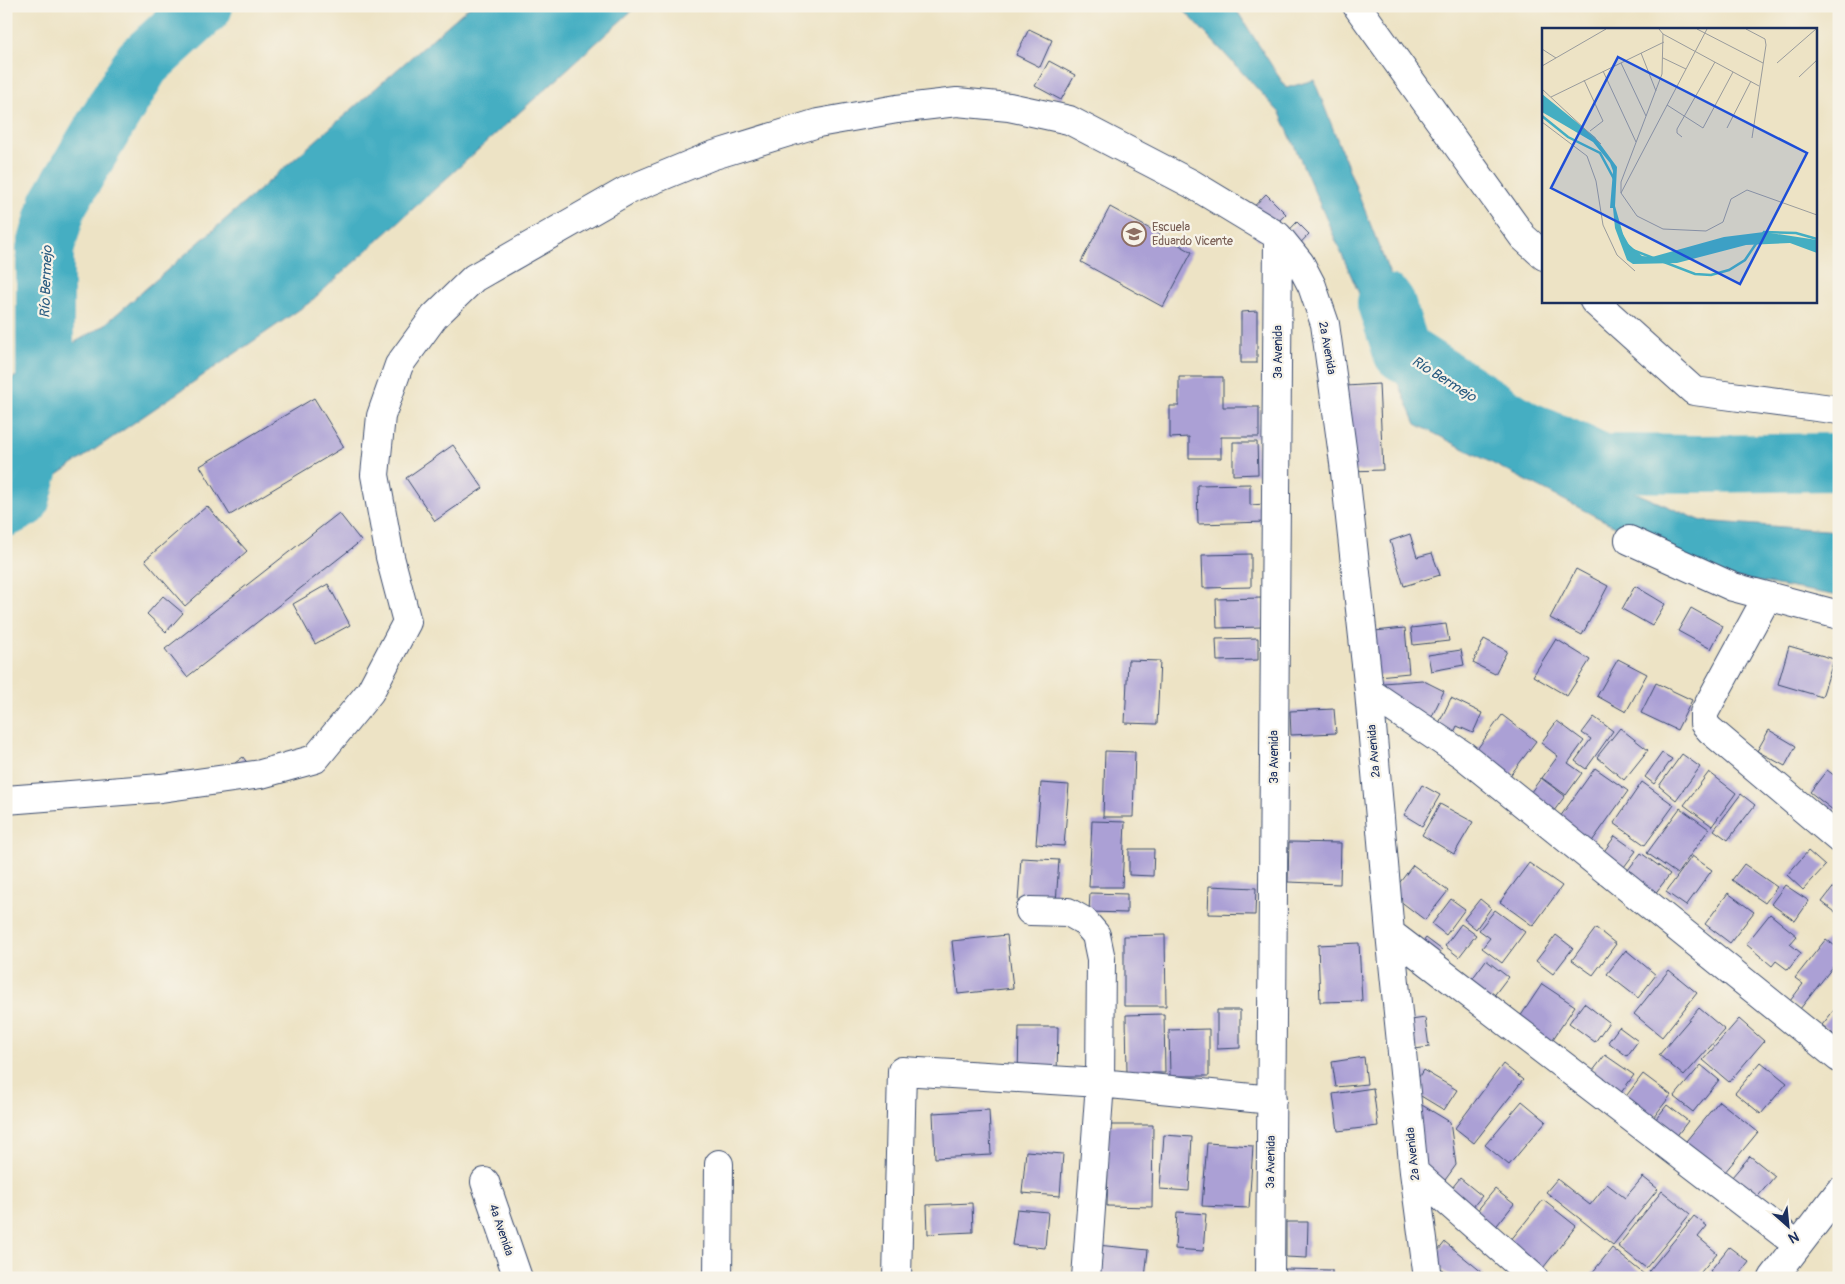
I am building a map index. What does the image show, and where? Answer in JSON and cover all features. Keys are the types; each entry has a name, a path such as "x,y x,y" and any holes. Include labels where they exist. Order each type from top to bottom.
{"street":[{"path":"1357,6 1523,237 1542,254"},
{"name":"2a Avenida","path":"6,800 161,788 261,774 315,759 370,692 406,622 390,557 375,475 381,416 399,365 434,317 474,278 626,191 711,156 818,123 957,102 1009,106 1070,120 1192,184 1278,236 1300,263 1312,286 1325,324 1344,463 1369,692 1390,933 1414,1172 1428,1278"},
{"name":"3a Avenida","path":"1270,1278 1278,236"},
{"path":"1595,302 1694,391 1839,410"},
{"path":"1630,540 1733,587 1839,615"},
{"path":"1768,597 1704,713 1704,723 1839,839"},
{"path":"1369,692 1463,755 1839,1058"},
{"path":"1030,911 1068,912 1084,921 1096,935 1101,959 1100,1083 1086,1278"},
{"path":"1390,933 1798,1245"},
{"path":"897,1278 902,1071 1100,1083 1272,1100"},
{"path":"718,1164 718,1278"},
{"path":"1414,1172 1534,1278"},
{"name":"4a Avenida","path":"485,1182 518,1278"},
{"path":"1773,1278 1839,1192"}],"water":[{"path":"470,6 637,6 309,303 21,500 6,506 6,382 103,326"},
{"path":"1180,6 1234,6 1286,88 1314,80 1432,382 1486,429 1702,521 1839,531 1839,596 1704,572 1416,424 1280,113"}],"building":[{"path":"1029,29 1052,40 1040,67 1016,55"},
{"path":"1049,61 1075,75 1061,100 1035,86"},
{"path":"1266,194 1286,214 1259,240 1240,221"},
{"path":"1110,207 1192,252 1163,307 1081,262"},
{"path":"1297,222 1309,234 1287,257 1275,245"},
{"path":"1257,311 1257,363 1241,363 1241,312"},
{"path":"1179,377 1223,377 1223,407 1259,407 1259,437 1221,437 1221,458 1189,458 1189,437 1170,438 1170,406 1179,406"},
{"path":"1379,384 1383,470 1349,471 1346,386"},
{"path":"314,398 344,447 230,515 200,466"},
{"path":"1233,442 1257,442 1258,474 1233,475"},
{"path":"453,445 483,488 435,521 406,478"},
{"path":"1250,484 1250,505 1265,504 1266,522 1198,524 1197,485"},
{"path":"207,506 247,551 185,606 145,560"},
{"path":"339,513 361,541 187,677 165,649"},
{"path":"1410,534 1417,557 1432,553 1440,575 1404,586 1390,541"},
{"path":"1251,554 1251,587 1203,588 1202,555"},
{"path":"1576,569 1608,586 1582,635 1550,618"},
{"path":"328,584 350,625 315,644 293,604"},
{"path":"1635,586 1665,604 1652,626 1622,609"},
{"path":"163,596 183,613 166,632 147,614"},
{"path":"1262,598 1262,627 1217,628 1216,599"},
{"path":"1691,608 1723,626 1711,649 1678,631"},
{"path":"1446,624 1449,641 1413,645 1411,628"},
{"path":"1405,628 1409,673 1368,677 1364,632"},
{"path":"1258,638 1258,660 1217,661 1216,639"},
{"path":"1484,639 1507,651 1495,674 1473,663"},
{"path":"1556,639 1590,660 1567,696 1533,676"},
{"path":"1789,646 1834,659 1822,697 1778,684"},
{"path":"1461,650 1464,665 1431,671 1428,655"},
{"path":"1618,659 1647,674 1626,712 1597,696"},
{"path":"1128,660 1160,661 1157,724 1125,723"},
{"path":"1422,680 1444,691 1425,731 1370,684"},
{"path":"1656,683 1692,700 1677,730 1641,713"},
{"path":"1451,698 1482,713 1473,733 1457,726 1448,745 1432,738"},
{"path":"1334,709 1336,733 1291,735 1290,711"},
{"path":"1502,715 1536,741 1506,781 1472,756"},
{"path":"1594,717 1613,731 1586,769 1575,761 1591,739 1582,733"},
{"path":"1557,721 1584,741 1568,763 1582,773 1566,795 1542,778 1558,756 1541,743"},
{"path":"1620,728 1648,750 1624,780 1597,757"},
{"path":"1769,730 1796,746 1785,766 1757,751"},
{"path":"1105,751 1135,752 1133,817 1103,817"},
{"path":"1662,753 1672,759 1654,784 1645,777"},
{"path":"1682,754 1700,767 1676,800 1659,786"},
{"path":"243,757 250,767 241,773 235,763"},
{"path":"1595,768 1628,791 1583,854 1550,831"},
{"path":"1827,770 1839,779 1839,806 1834,811 1810,792"},
{"path":"1709,772 1736,793 1712,826 1684,805"},
{"path":"1541,778 1565,796 1542,827 1518,810"},
{"path":"1642,782 1674,805 1645,845 1614,823"},
{"path":"1041,783 1069,785 1064,846 1036,844"},
{"path":"1422,785 1440,795 1422,826 1404,815"},
{"path":"1741,794 1755,805 1728,840 1714,830"},
{"path":"1440,804 1473,822 1454,854 1422,835"},
{"path":"1680,808 1709,829 1677,874 1647,853"},
{"path":"1092,821 1125,822 1122,887 1089,887"},
{"path":"1615,836 1636,851 1621,871 1600,857"},
{"path":"1289,842 1341,843 1340,884 1288,882"},
{"path":"1129,849 1154,849 1153,876 1129,875"},
{"path":"1808,851 1825,866 1803,890 1787,875"},
{"path":"1641,853 1670,874 1654,895 1625,874"},
{"path":"1692,856 1712,870 1686,906 1666,892"},
{"path":"1021,858 1059,860 1056,904 1018,902"},
{"path":"1529,863 1562,886 1533,926 1500,902"},
{"path":"1744,864 1777,887 1765,903 1732,880"},
{"path":"1413,865 1448,891 1425,920 1391,894"},
{"path":"1839,880 1839,915 1822,902"},
{"path":"1785,885 1809,901 1795,921 1771,904"},
{"path":"1209,886 1256,888 1255,915 1208,914"},
{"path":"1090,893 1127,894 1127,913 1089,912"},
{"path":"1728,893 1754,912 1730,943 1705,924"},
{"path":"1451,899 1465,909 1446,935 1432,924"},
{"path":"1480,899 1491,908 1476,929 1464,919"},
{"path":"1495,910 1525,932 1502,963 1482,948 1490,938 1479,930"},
{"path":"1770,914 1797,936 1790,944 1801,953 1788,970 1776,961 1772,966 1746,944"},
{"path":"1461,924 1476,935 1459,957 1445,946"},
{"path":"1596,928 1616,944 1593,975 1572,960"},
{"path":"1007,935 1013,988 958,994 952,941"},
{"path":"1165,935 1166,1006 1124,1006 1124,936"},
{"path":"1556,935 1573,948 1553,974 1536,961"},
{"path":"1426,938 1442,950 1427,969 1411,957"},
{"path":"1826,939 1839,949 1839,959 1800,1009 1790,1001 1803,984 1795,978"},
{"path":"1359,943 1362,1001 1320,1002 1318,945"},
{"path":"1626,950 1656,975 1638,998 1607,974"},
{"path":"1486,960 1508,977 1480,1014 1458,998"},
{"path":"1669,970 1697,993 1662,1037 1634,1014"},
{"path":"1542,984 1575,1006 1549,1045 1516,1023"},
{"path":"1584,1003 1609,1022 1595,1042 1569,1023"},
{"path":"1839,1004 1839,1039 1822,1025"},
{"path":"1699,1008 1725,1030 1684,1076 1659,1055"},
{"path":"1217,1010 1240,1010 1240,1048 1217,1049"},
{"path":"1164,1014 1165,1073 1127,1073 1126,1015"},
{"path":"1425,1018 1429,1047 1408,1050 1404,1021"},
{"path":"1739,1019 1764,1041 1729,1082 1703,1060"},
{"path":"1019,1027 1058,1027 1057,1077 1018,1077"},
{"path":"1619,1027 1638,1041 1627,1056 1608,1042"},
{"path":"1209,1029 1209,1076 1170,1076 1169,1030"},
{"path":"1605,1055 1634,1075 1609,1109 1580,1088"},
{"path":"1364,1057 1367,1084 1336,1087 1332,1062"},
{"path":"1761,1062 1787,1083 1761,1114 1735,1093"},
{"path":"1503,1064 1523,1080 1474,1143 1455,1128"},
{"path":"1701,1065 1719,1080 1693,1112 1674,1097"},
{"path":"1423,1070 1457,1090 1444,1110 1411,1090"},
{"path":"1643,1074 1671,1095 1642,1132 1614,1112"},
{"path":"1373,1088 1378,1126 1338,1131 1333,1094"},
{"path":"1412,1099 1450,1122 1456,1165 1429,1202"},
{"path":"1522,1101 1546,1121 1509,1165 1485,1145"},
{"path":"1719,1101 1758,1132 1720,1178 1682,1146"},
{"path":"1667,1105 1688,1121 1662,1155 1641,1138"},
{"path":"989,1110 991,1155 935,1158 933,1113"},
{"path":"1109,1125 1153,1125 1152,1207 1107,1206"},
{"path":"1164,1135 1192,1137 1189,1191 1160,1189"},
{"path":"1207,1143 1253,1146 1249,1208 1202,1206"},
{"path":"1026,1151 1063,1154 1060,1196 1022,1193"},
{"path":"1750,1156 1775,1176 1744,1213 1719,1192"},
{"path":"1643,1177 1658,1189 1613,1245 1546,1192 1557,1179 1590,1205 1607,1184 1625,1198"},
{"path":"1460,1178 1482,1196 1461,1221 1440,1203"},
{"path":"1495,1189 1514,1204 1482,1244 1462,1229"},
{"path":"1662,1191 1690,1214 1646,1268 1618,1246"},
{"path":"1543,1200 1576,1226 1536,1277 1502,1251"},
{"path":"972,1203 973,1232 928,1234 927,1205"},
{"path":"1017,1209 1048,1212 1045,1248 1012,1245"},
{"path":"1177,1212 1206,1214 1203,1251 1175,1249"},
{"path":"1694,1216 1707,1226 1698,1237 1717,1253 1696,1278 1657,1278 1649,1271"},
{"path":"1286,1222 1308,1222 1307,1258 1286,1257"},
{"path":"1445,1242 1483,1273 1479,1278 1453,1278 1431,1260"},
{"path":"1097,1245 1148,1250 1145,1278 1094,1278"},
{"path":"1729,1247 1749,1262 1737,1278 1718,1278 1710,1271"},
{"path":"1612,1248 1645,1275 1642,1278 1588,1278"},
{"path":"1285,1269 1332,1270 1332,1278 1285,1278"}],"waterway":[{"name":"Río Bermejo","path":"6,508 21,500 45,412 45,250 58,204 142,63 204,6"},
{"name":"Río Bermejo","path":"1386,303 1402,352 1522,428 1603,463 1839,462"}],"place":[{"name":"Escuela Eduardo Vicente","path":"1134,234"}]}
